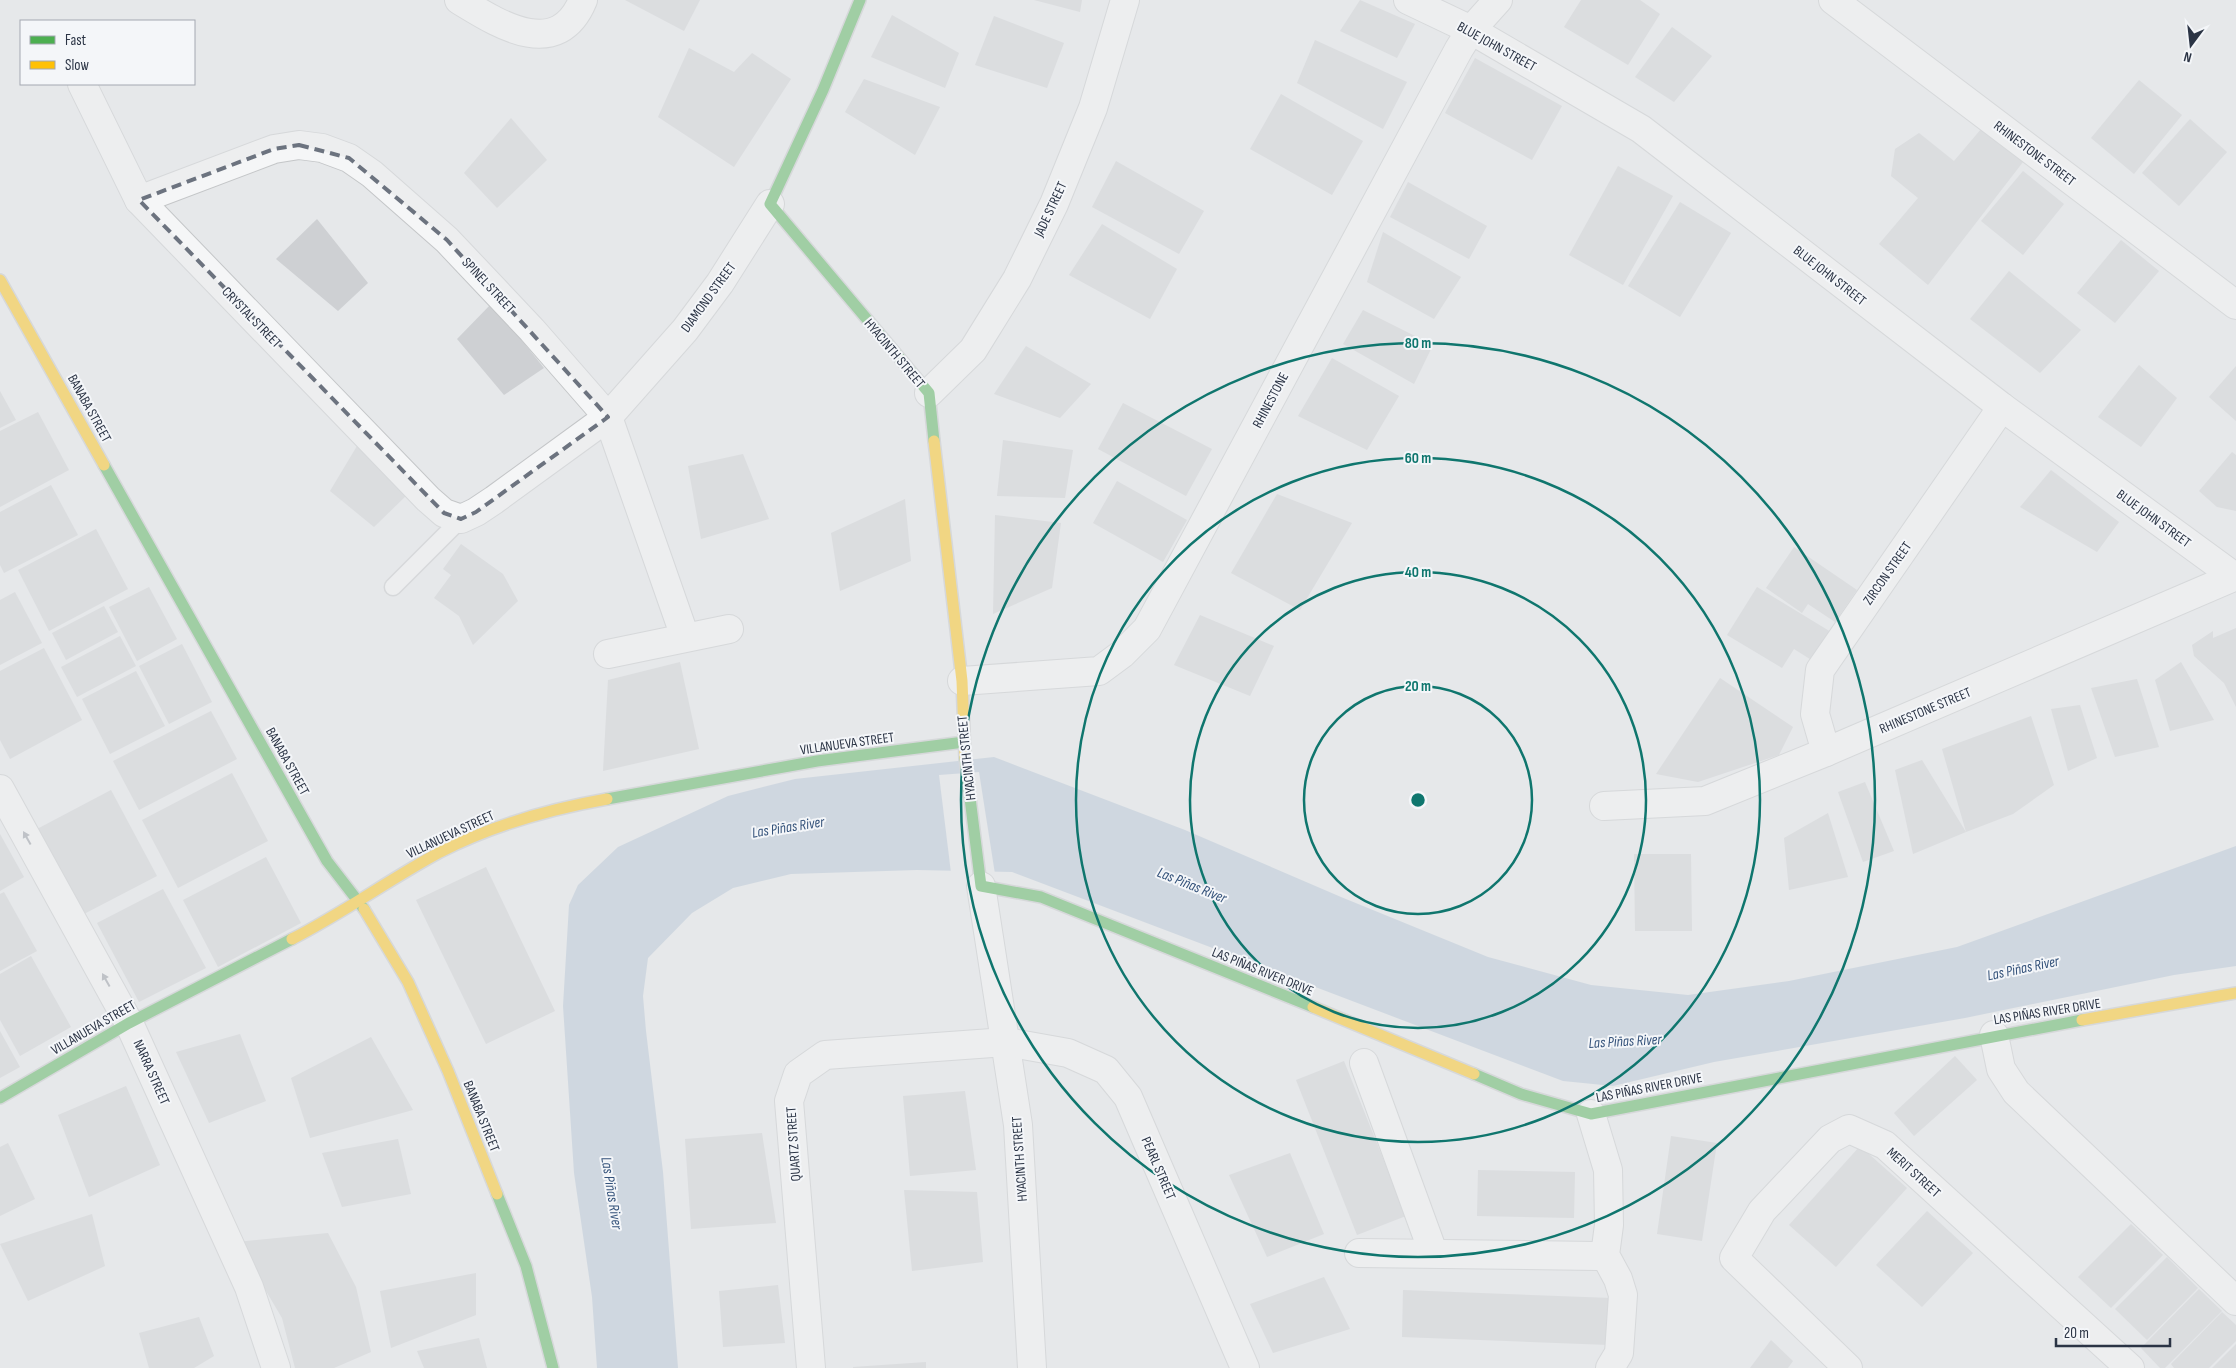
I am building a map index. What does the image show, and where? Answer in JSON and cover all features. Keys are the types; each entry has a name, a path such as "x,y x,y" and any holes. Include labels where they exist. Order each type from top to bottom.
{"street":[{"path":"459,0 493,20 521,33 544,34 567,24 583,0"},
{"name":"DIAMOND STREET","path":"461,519 494,500 608,417 685,330 720,283 770,204 822,90 860,0"},
{"name":"JADE STREET","path":"929,393 973,350 1017,279 1054,204 1093,108 1125,0"},
{"name":"BLUE JOHN STREET","path":"1408,0 1471,30 1641,129 2002,408 2235,576"},
{"name":"RHINESTONE","path":"962,681 1099,671 1122,654 1147,629 1459,49 1471,30 1498,0"},
{"name":"RHINESTONE STREET","path":"1833,0 2236,306"},
{"name":"CRYSTAL STREET","path":"82,85 139,200 428,499 444,514 461,519"},
{"name":"SPINEL STREET","path":"139,200 274,149 299,144 322,148 349,158 372,174 447,240 532,330 608,417 685,637"},
{"name":"HYACINTH STREET","path":"770,204 929,393 962,681 961,716 964,756 980,878 1018,1125 1032,1368"},
{"name":"BANABA STREET","path":"0,280 327,861 358,900 408,982 448,1071 526,1266 553,1368"},
{"name":"ZIRCON STREET","path":"1826,752 1814,714 1820,670 2002,408"},
{"name":"RHINESTONE STREET","path":"1604,806 1705,801 1826,752 2235,576"},
{"path":"608,654 729,629"},
{"name":"VILLANUEVA STREET","path":"0,1098 129,1023 298,936 440,852 496,828 562,807 817,761 964,742"},
{"name":"NARRA STREET","path":"0,789 129,1023 249,1287 276,1368"},
{"name":"LAS PIÑAS RIVER DRIVE","path":"980,878 1040,898 1417,1049 1521,1094 1591,1114 1994,1034 2236,993"},
{"path":"1994,1034 2001,1069 2016,1092 2236,1301"},
{"name":"QUARTZ STREET","path":"811,1368 789,1101 798,1074 825,1055 1006,1042"},
{"name":"PEARL STREET","path":"1006,1042 1068,1052 1106,1070 1128,1097 1245,1368"},
{"path":"1364,1063 1433,1252"},
{"path":"1591,1114 1608,1170 1609,1225 1605,1254 1618,1279 1623,1295 1619,1353 1610,1368"},
{"name":"MERIT STREET","path":"1848,1368 1734,1258 1762,1211 1830,1139 1849,1129 1885,1145 2130,1368"},
{"path":"1359,1253 1433,1252 1597,1256 1605,1254"}],"lane":[{"path":"393,587 461,519"}],"highlighted area":[{"path":"299,145 349,158 447,240 608,417 476,512 461,519 444,513 139,200 274,149"}],"water":[{"name":"Las Piñas River","path":"994,757 1185,830 1488,957 1591,985 1688,995 1789,981 1957,947 2236,846 2236,966 2174,975 1965,1018 1714,1062 1613,1086 1563,1081 1012,872 917,870 791,874 733,888 692,913 648,958 643,996 663,1172 678,1368 597,1368 592,1297 574,1173 563,1006 569,905 578,885 618,847 728,796 795,779"}],"pier":[{"path":"979,772 995,874 951,873 939,775"}],"building":[{"path":"625,0 700,0 684,31"},
{"path":"1034,0 1082,0 1080,12"},
{"path":"1360,0 1415,24 1397,58 1340,31"},
{"path":"1581,0 1640,0 1660,14 1628,65 1564,27"},
{"path":"892,15 959,53 945,88 871,57"},
{"path":"994,16 1064,43 1047,88 975,65"},
{"path":"1672,27 1712,56 1674,102 1635,77"},
{"path":"1315,40 1407,82 1383,129 1297,83"},
{"path":"689,48 734,72 752,53 791,79 734,167 658,117"},
{"path":"1475,58 1562,106 1532,160 1445,113"},
{"path":"864,79 940,107 915,155 845,112"},
{"path":"2139,80 2182,115 2134,174 2091,138"},
{"path":"1281,94 1363,141 1332,195 1250,149"},
{"path":"511,118 547,160 497,208 464,173"},
{"path":"2190,119 2227,152 2179,206 2142,173"},
{"path":"1987,122 2023,162 1928,285 1879,244 1918,198 1891,176 1895,149 1919,133 1954,161"},
{"path":"1116,161 1204,211 1179,254 1092,207"},
{"path":"1618,166 1673,196 1623,285 1569,255"},
{"path":"2023,171 2064,204 2023,255 1981,221"},
{"path":"1408,182 1487,226 1469,259 1390,217"},
{"path":"1680,202 1731,233 1680,317 1628,286"},
{"path":"317,219 368,283 338,311 276,259"},
{"path":"1102,224 1177,269 1150,319 1069,275"},
{"path":"1383,232 1461,277 1434,319 1367,282"},
{"path":"2121,240 2159,271 2115,323 2077,293"},
{"path":"2009,271 2081,330 2040,373 1970,319"},
{"path":"492,303 544,368 504,395 457,339"},
{"path":"1363,310 1433,345 1414,384 1343,344"},
{"path":"1026,346 1091,384 1060,418 994,394"},
{"path":"1332,358 1399,396 1367,450 1298,416"},
{"path":"2139,365 2177,398 2141,447 2098,417"},
{"path":"2236,366 2236,421 2209,397"},
{"path":"0,391 16,420 0,428"},
{"path":"1123,403 1212,449 1186,496 1098,449"},
{"path":"38,412 69,470 0,507 0,431"},
{"path":"1003,440 1073,450 1065,498 997,496"},
{"path":"360,441 411,491 374,527 330,491"},
{"path":"2232,452 2236,455 2236,511 2217,507 2199,491"},
{"path":"743,454 769,519 701,539 688,466"},
{"path":"2051,470 2119,522 2097,552 2020,507"},
{"path":"1117,481 1187,520 1163,562 1093,523"},
{"path":"51,485 78,535 4,573 0,565 0,512"},
{"path":"1277,494 1352,523 1300,610 1231,573"},
{"path":"905,499 911,561 840,591 831,533"},
{"path":"995,515 1061,523 1052,588 993,614"},
{"path":"96,529 128,589 49,631 18,570"},
{"path":"461,544 503,574 518,601 473,645 459,616 434,598 451,575 443,569"},
{"path":"1794,547 1857,590 1835,622 1808,604 1802,613 1766,588"},
{"path":"149,587 177,639 137,661 109,607"},
{"path":"1757,587 1831,632 1813,661 1794,649 1782,668 1727,635"},
{"path":"15,592 42,643 0,665 0,600"},
{"path":"104,606 118,632 66,660 52,633"},
{"path":"1200,615 1274,646 1250,696 1174,665"},
{"path":"2236,628 2236,707 2224,683 2194,656 2192,645 2213,631 2213,638"},
{"path":"120,636 136,666 77,697 61,667"},
{"path":"182,644 212,702 169,724 139,666"},
{"path":"44,648 82,720 10,759 0,740 0,671"},
{"path":"680,662 699,749 603,771 608,680"},
{"path":"2181,662 2214,720 2170,731 2155,680"},
{"path":"136,671 165,726 110,754 82,699"},
{"path":"1720,678 1793,727 1779,755 1698,782 1656,774"},
{"path":"2137,679 2159,747 2115,757 2091,688"},
{"path":"2080,705 2097,758 2068,771 2051,709"},
{"path":"211,711 237,759 139,810 113,761"},
{"path":"2031,716 2054,785 2013,814 1966,832 1942,749"},
{"path":"1922,760 1966,832 1913,854 1895,770"},
{"path":"232,773 268,841 178,888 142,820"},
{"path":"1865,782 1894,851 1863,862 1838,792"},
{"path":"111,790 157,876 82,915 37,829"},
{"path":"1828,813 1848,877 1789,890 1784,838"},
{"path":"0,834 24,877 0,891"},
{"path":"1634,854 1691,854 1692,931 1635,931"},
{"path":"266,857 301,923 218,967 183,900"},
{"path":"486,867 555,1011 486,1044 416,900"},
{"path":"163,889 206,968 139,1002 97,923"},
{"path":"4,892 37,951 0,971 0,894"},
{"path":"31,956 71,1027 20,1056 0,1020 0,974"},
{"path":"0,1031 20,1067 0,1078"},
{"path":"240,1034 266,1101 209,1123 176,1052"},
{"path":"371,1037 413,1110 310,1138 291,1078"},
{"path":"1955,1056 1977,1080 1914,1136 1894,1113"},
{"path":"1344,1061 1406,1216 1357,1235 1296,1080"},
{"path":"126,1086 160,1165 89,1197 58,1115"},
{"path":"965,1091 976,1170 910,1176 903,1096"},
{"path":"762,1133 776,1223 691,1229 685,1139"},
{"path":"1671,1136 1717,1143 1702,1241 1657,1234"},
{"path":"398,1139 411,1194 342,1207 322,1153"},
{"path":"8,1143 35,1199 0,1216 0,1147"},
{"path":"1860,1146 1907,1188 1836,1267 1789,1225"},
{"path":"1290,1153 1324,1234 1267,1257 1229,1175"},
{"path":"1478,1170 1575,1172 1574,1218 1477,1216"},
{"path":"904,1190 977,1192 983,1262 912,1271"},
{"path":"1927,1211 1973,1253 1922,1307 1876,1265"},
{"path":"92,1214 105,1266 28,1301 0,1244"},
{"path":"2131,1224 2163,1255 2111,1308 2078,1277"},
{"path":"328,1233 356,1287 371,1352 334,1368 295,1368 282,1318 237,1242"},
{"path":"2167,1257 2198,1288 2147,1340 2115,1309"},
{"path":"476,1273 476,1315 391,1348 380,1291"},
{"path":"1324,1277 1350,1329 1273,1353 1250,1304"},
{"path":"778,1285 785,1343 723,1347 719,1291"},
{"path":"2199,1289 2222,1311 2165,1368 2160,1368 2141,1348"},
{"path":"1403,1290 1611,1298 1609,1345 1402,1337"},
{"path":"2222,1312 2236,1325 2236,1341 2209,1368 2174,1368 2171,1364"},
{"path":"199,1317 214,1356 194,1368 149,1368 139,1333"},
{"path":"479,1338 487,1368 424,1368 417,1351"},
{"path":"1771,1340 1793,1361 1788,1368 1750,1368"},
{"path":"2236,1344 2236,1368 2212,1368"},
{"path":"926,1362 926,1368 853,1368 853,1367"}],"traffic: fast":[{"path":"860,0 823,90 770,204 929,393 934,441"},
{"path":"104,465 327,861 364,909"},
{"path":"607,799 817,761 964,742"},
{"path":"965,758 981,886 1041,897 1313,1007"},
{"path":"0,1098 129,1023 292,939"},
{"path":"1474,1074 1521,1094 1591,1114 2082,1020"},
{"path":"497,1194 526,1266 553,1368"}],"traffic: slow":[{"path":"0,280 104,465"},
{"path":"934,441 962,681 965,758"},
{"path":"292,939 421,862 460,842 522,819 607,799"},
{"path":"364,909 408,982 448,1071 497,1194"},
{"path":"2082,1020 2236,993"},
{"path":"1313,1007 1474,1074"}]}
